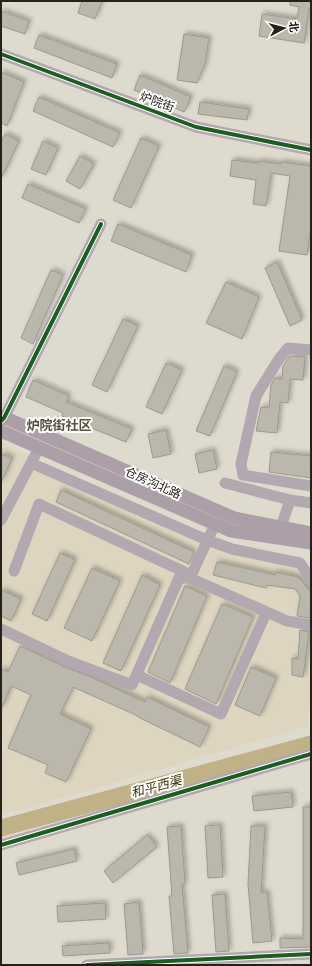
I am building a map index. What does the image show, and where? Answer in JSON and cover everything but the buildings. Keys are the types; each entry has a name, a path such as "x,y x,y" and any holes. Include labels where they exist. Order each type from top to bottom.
{"main road":[{"name":"仓房沟北路","path":"2,418 234,518 311,533"},
{"name":"仓房沟北路","path":"1,431 231,531 311,543"}],"street":[{"name":"炉院街","path":"1,54 196,127 311,150"},
{"path":"2,418 101,224"},
{"path":"311,350 288,348 278,359 256,396 241,464 243,475 311,486"},
{"path":"1,520 39,448"},
{"path":"31,463 207,540 232,549 300,563 311,579"},
{"path":"225,484 290,500 311,503"},
{"path":"282,527 290,500"},
{"path":"14,570 39,504 266,613 287,621 311,625"},
{"path":"191,577 215,524"},
{"path":"1,629 68,661 132,685 179,578 191,577"},
{"path":"137,675 221,714 266,613"},
{"path":"1,845 311,754"},
{"path":"87,965 203,962 311,954"}],"shaded area":[{"path":"1,443 219,548 311,570 311,687 308,726 37,805 1,814"}],"waterway":[{"name":"和平西渠","path":"1,828 311,744"}],"cycle path":[{"path":"1,54 196,127 311,150"},
{"path":"1,421 4,418 101,224"},
{"path":"1,845 311,754"},
{"path":"87,965 311,954"}],"district":[{"name":"炉院街社区","path":"59,425"}]}
